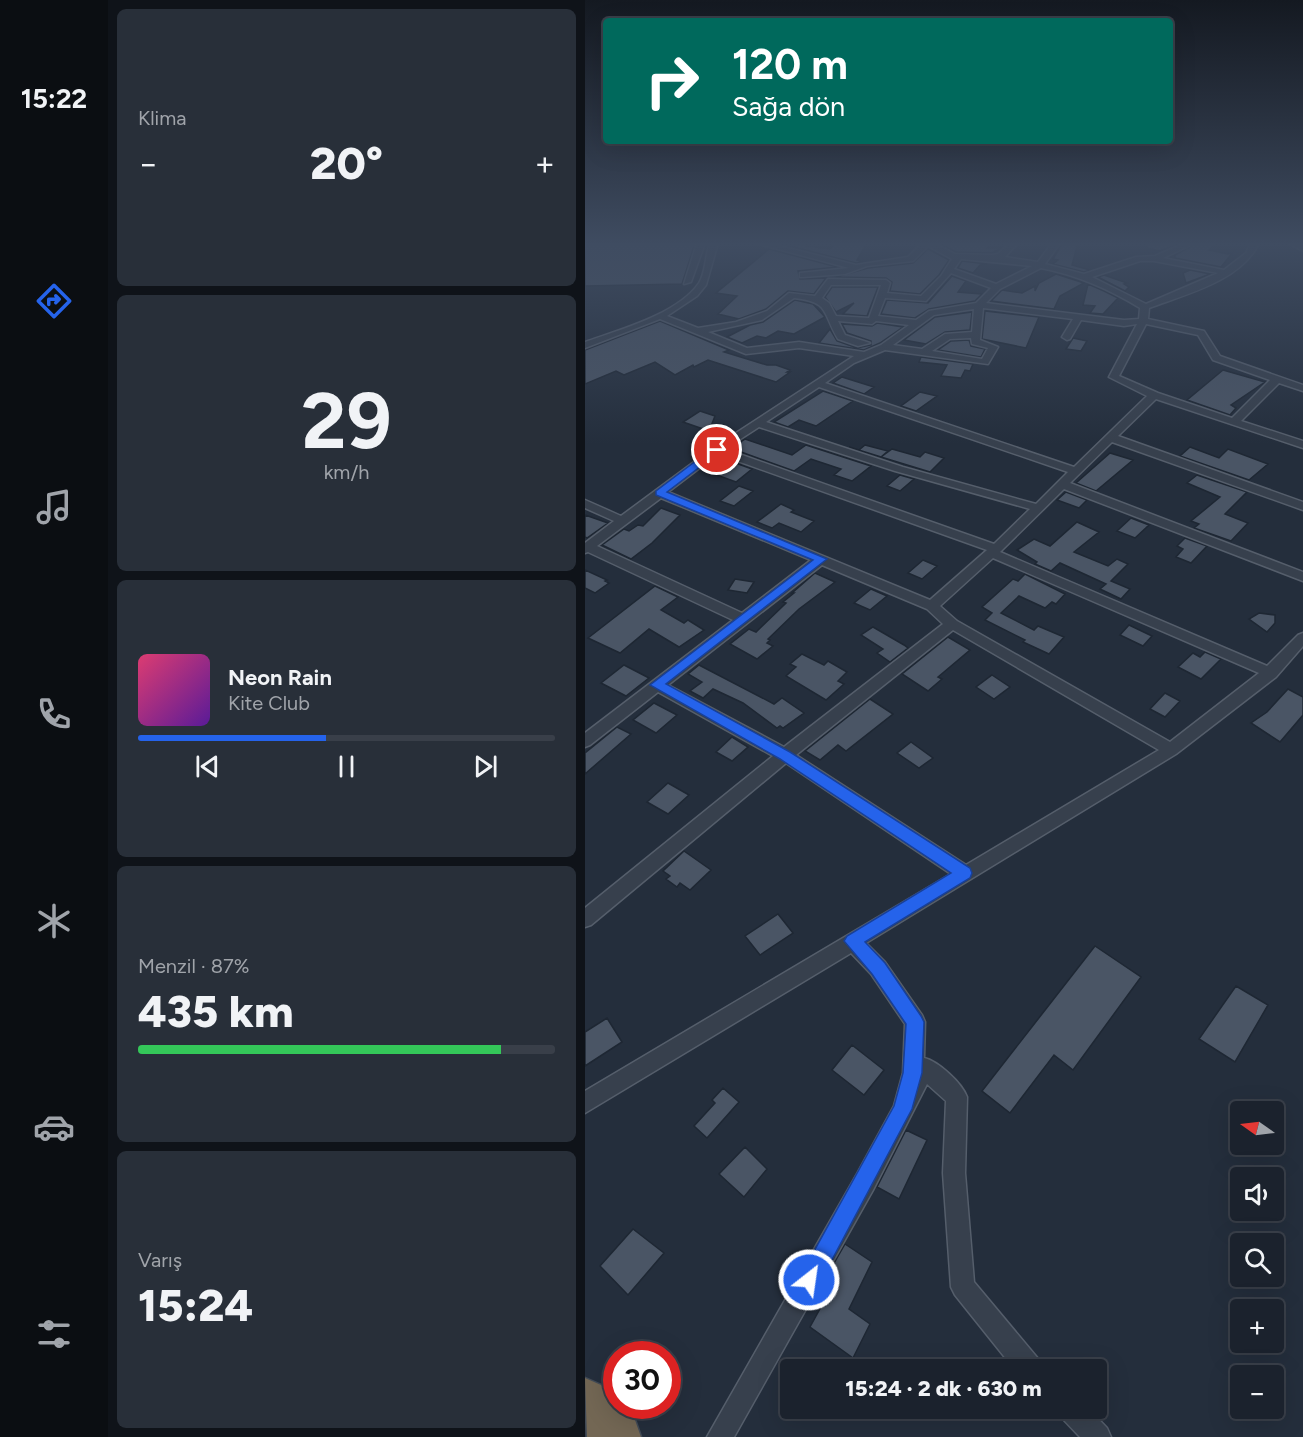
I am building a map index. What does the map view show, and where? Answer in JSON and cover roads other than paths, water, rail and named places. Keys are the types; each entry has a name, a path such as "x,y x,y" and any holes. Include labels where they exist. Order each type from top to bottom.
{"highway":[{"path":"585,1401 618,1437"}],"street":[{"path":"585,345 660,316 669,310"},
{"path":"696,332 761,320 777,310"},
{"path":"830,310 841,337 865,343"},
{"path":"869,354 865,343 876,310"},
{"path":"743,619 587,548 717,450 851,361 884,347 932,312 959,310"},
{"path":"884,347 985,362 993,347 975,342 978,310"},
{"path":"1021,310 1124,323 1143,321 1201,333 1216,358 1303,388"},
{"path":"1145,310 1143,321 1114,377 1154,395 1303,445"},
{"path":"660,316 745,351 799,345 869,354"},
{"path":"1067,338 1079,317"},
{"path":"833,318 915,323"},
{"path":"924,352 948,336 960,337 976,334"},
{"path":"1234,422 1277,379"},
{"path":"817,383 1075,471"},
{"path":"932,606 994,551 1154,395"},
{"path":"757,423 899,469 1038,508"},
{"path":"1110,438 1303,507"},
{"path":"717,450 994,551 1271,673"},
{"path":"1062,484 1303,577"},
{"path":"660,493 932,606 952,624 1171,750"},
{"path":"585,504 623,521"},
{"path":"585,741 821,559"},
{"path":"585,919 785,755 952,624"},
{"path":"585,1103 1171,750 1221,715 1271,673 1303,638"},
{"path":"656,685 785,755 964,873"},
{"path":"852,941 879,969 915,1022 913,1073 903,1109"},
{"path":"720,1437 865,1182 925,1068 957,1097 954,1173 963,1287 1022,1359"},
{"path":"1081,1419 1098,1437"}]}
